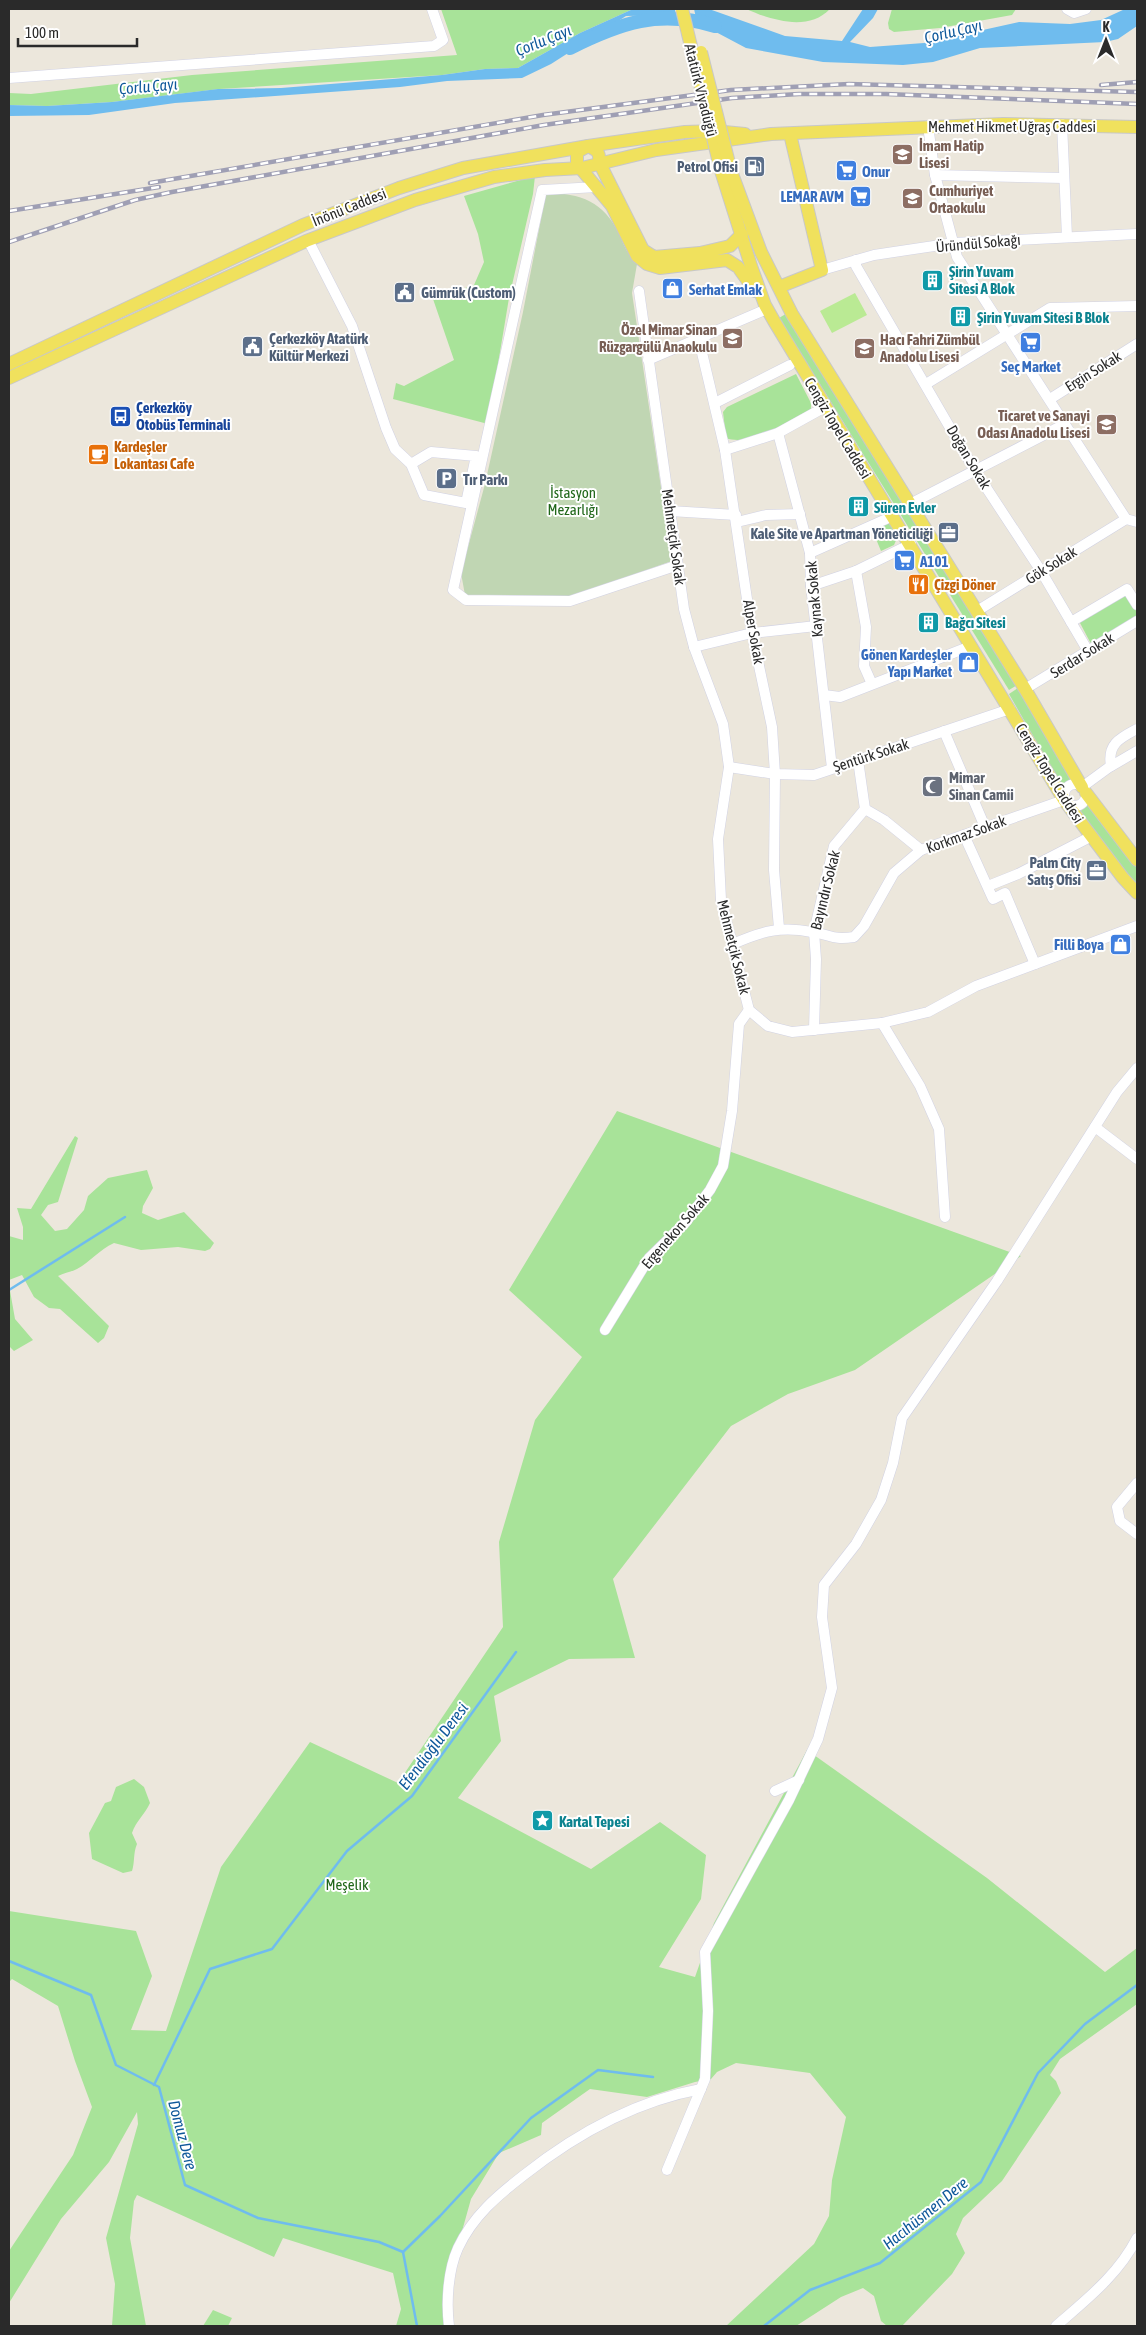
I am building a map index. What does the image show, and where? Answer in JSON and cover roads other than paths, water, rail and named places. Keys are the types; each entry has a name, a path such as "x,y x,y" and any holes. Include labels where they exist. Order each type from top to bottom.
{"main road":[{"name":"Atatürk Viyadüğü","path":"682,9 726,171"},
{"name":"Atatürk Viyadüğü","path":"689,9 726,171"},
{"name":"Mehmet Hikmet Uğraş Caddesi","path":"717,136 928,126 1062,124 1137,127"},
{"name":"İnönü Caddesi","path":"9,364 303,226 399,188 463,168 588,146 685,132 717,136"},
{"path":"779,287 822,270 790,134"},
{"path":"582,168 599,162 717,136"},
{"path":"742,234 730,246 700,252 654,257 644,250 599,162 600,156 596,150 588,146 578,152 576,158 612,206 631,248 647,264 660,268 727,260 733,262 766,307"},
{"name":"İnönü Caddesi","path":"9,378 308,240 415,200 494,177 545,170 582,168"},
{"name":"Cengiz Topel Caddesi","path":"726,171 751,266 766,307 1064,800 1090,837 1137,893"},
{"name":"Cengiz Topel Caddesi","path":"726,171 761,252 792,314 1026,689 1084,790 1137,860"},
{"path":"118,313 124,325"}],"street":[{"path":"9,78 434,46 443,40 432,9"},
{"path":"1067,9 1074,12 1086,9"},
{"path":"1062,124 1067,237"},
{"path":"928,126 935,176 958,257 1126,519 1137,522"},
{"path":"935,176 1064,178"},
{"path":"597,187 542,190 454,590 466,600 570,601 678,565"},
{"name":"Üründül Sokağı","path":"822,270 874,255 954,243 1137,234"},
{"path":"308,240 352,326 386,428 395,449 411,464 424,495 466,503 476,456 431,452 411,464"},
{"name":"Doğan Sokak","path":"856,260 856,266 974,469 1041,571 1088,651"},
{"name":"Mehmetçik Sokak","path":"639,291 684,609 694,647 723,724 729,767 718,839 721,900 749,1010 768,1026 792,1032 882,1023 928,1012 976,986 1137,926"},
{"path":"926,384 1050,308 1137,306"},
{"path":"648,360 699,340 766,307"},
{"name":"Alper Sokak","path":"699,340 726,450 752,633 772,728 775,774 774,870 779,928"},
{"name":"Ergin Sokak","path":"1050,399 1137,344"},
{"path":"715,403 790,365"},
{"path":"726,450 778,433 825,407"},
{"path":"910,504 974,469 1065,424"},
{"name":"Kaynak Sokak","path":"778,433 810,552 811,586 832,768"},
{"path":"670,511 737,519 766,515 800,514"},
{"path":"810,552 893,516"},
{"name":"Gök Sokak","path":"977,611 1126,519"},
{"path":"811,586 856,571 910,544"},
{"path":"856,571 866,627 864,666 872,684"},
{"path":"1071,622 1127,589 1137,605"},
{"name":"Serdar Sokak","path":"1026,689 1137,621"},
{"path":"694,647 752,633 816,626"},
{"path":"824,695 840,697 971,646"},
{"name":"Şentürk Sokak","path":"729,767 775,774 814,775 1010,710"},
{"path":"1111,766 1110,756 1116,740 1137,730"},
{"path":"944,731 985,828"},
{"path":"1084,790 1111,766 1137,751"},
{"path":"858,760 865,809 884,820 920,850"},
{"path":"1076,784 1084,790 1085,800 1080,805 1073,806 1064,800 1065,792 1069,786 1076,784"},
{"name":"Korkmaz Sokak","path":"733,944 751,936 779,928 814,932 836,940 854,938 864,926 894,873 920,850 1064,800"},
{"name":"Bayındır Sokak","path":"814,1030 816,959 814,932 834,846 865,809"},
{"path":"964,835 994,899 1005,893 1035,964"},
{"path":"988,886 1018,874 1090,837"},
{"name":"Ergenekon Sokak","path":"605,1330 649,1258 685,1223 710,1190 723,1166 732,1111 738,1024 749,1010"},
{"path":"882,1023 920,1086 939,1129 945,1217"},
{"path":"667,2170 705,2079 708,2012 705,1952 798,1780 818,1739 832,1688 822,1617 824,1585 856,1544 880,1500 893,1462 902,1418 997,1281 1118,1092 1137,1068"},
{"path":"1095,1127 1137,1159"},
{"path":"1137,1483 1117,1506 1120,1522 1137,1534"},
{"path":"775,1791 798,1780"},
{"path":"449,2326 446,2301 457,2249 472,2223 488,2203 554,2152 608,2121 673,2094 701,2089"},
{"path":"1056,2326 1104,2285 1128,2255 1137,2238"}],"water":[{"path":"633,9 675,9 675,15 626,16 551,64 522,78 447,81 400,87 175,103 89,115 9,116 9,105 47,106 112,102 218,89 281,88 442,75 485,69 518,68 580,33"},
{"path":"694,9 709,9 785,36 842,41 863,9 878,9 873,18 850,42 870,47 924,43 1019,22 1070,24 1101,20 1125,9 1137,9 1137,26 1118,39 1105,42 980,48 933,62 903,65 823,62 746,48 697,22"}],"waterway":[{"name":"Çorlu Çayı","path":"570,48 606,32 640,21 676,19 715,26"},
{"path":"9,1290 125,1217"},
{"name":"Efendioğlu Deresi","path":"154,2085 210,1969 272,1949 347,1851 412,1796 516,1652"},
{"name":"Domuz Dere","path":"9,1961 91,1995 116,2065 159,2087 185,2185 258,2218 379,2242 403,2252 417,2326"},
{"name":"Hacıhüsmen Dere","path":"764,2326 810,2290 880,2263 981,2182 1038,2073 1085,2024 1137,1985"},
{"path":"403,2252 440,2216 531,2118 598,2070 653,2077"}],"railway":[{"path":"1101,85 1137,82"},
{"path":"150,183 543,115 731,90 849,84 1137,92"},
{"path":"9,242 135,200 172,192 544,125 732,98 799,94 886,94 1137,104"},
{"path":"9,211 159,187"}],"place":[{"name":"İmam Hatip Lisesi","path":"903,154"},
{"name":"Petrol Ofisi","path":"754,166"},
{"name":"Onur","path":"846,171"},
{"name":"LEMAR AVM","path":"860,196"},
{"name":"Cumhuriyet Ortaokulu","path":"913,199"},
{"name":"Şirin Yuvam Sitesi A Blok","path":"933,280"},
{"name":"Serhat Emlak","path":"673,289"},
{"name":"Gümrük (Custom)","path":"405,292"},
{"name":"Şirin Yuvam Sitesi B Blok","path":"961,317"},
{"name":"Özel Mimar Sinan Rüzgargülü Anaokulu","path":"733,338"},
{"name":"Seç Market","path":"1031,343"},
{"name":"Çerkezköy Atatürk Kültür Merkezi","path":"253,347"},
{"name":"Hacı Fahri Zümbül Anadolu Lisesi","path":"864,348"},
{"name":"Çerkezköy Otobüs Terminali","path":"120,416"},
{"name":"Ticaret ve Sanayi Odası Anadolu Lisesi","path":"1106,424"},
{"name":"Kardeşler Lokantası Cafe","path":"98,455"},
{"name":"Tır Parkı","path":"447,479"},
{"name":"Süren Evler","path":"858,507"},
{"name":"Kale Site ve Apartman Yöneticiliği","path":"949,533"},
{"name":"A101","path":"904,561"},
{"name":"Çizgi Döner","path":"918,584"},
{"name":"Bağcı Sitesi","path":"929,622"},
{"name":"Gönen Kardeşler Yapı Market","path":"968,663"},
{"name":"Mimar Sinan Camii","path":"933,786"},
{"name":"Palm City Satış Ofisi","path":"1097,871"},
{"name":"Filli Boya","path":"1120,944"},
{"name":"Kartal Tepesi","path":"543,1821"}],"park label":[{"name":"İstasyon Mezarlığı","path":"573,500"},
{"name":"Meşelik","path":"347,1884"}]}
